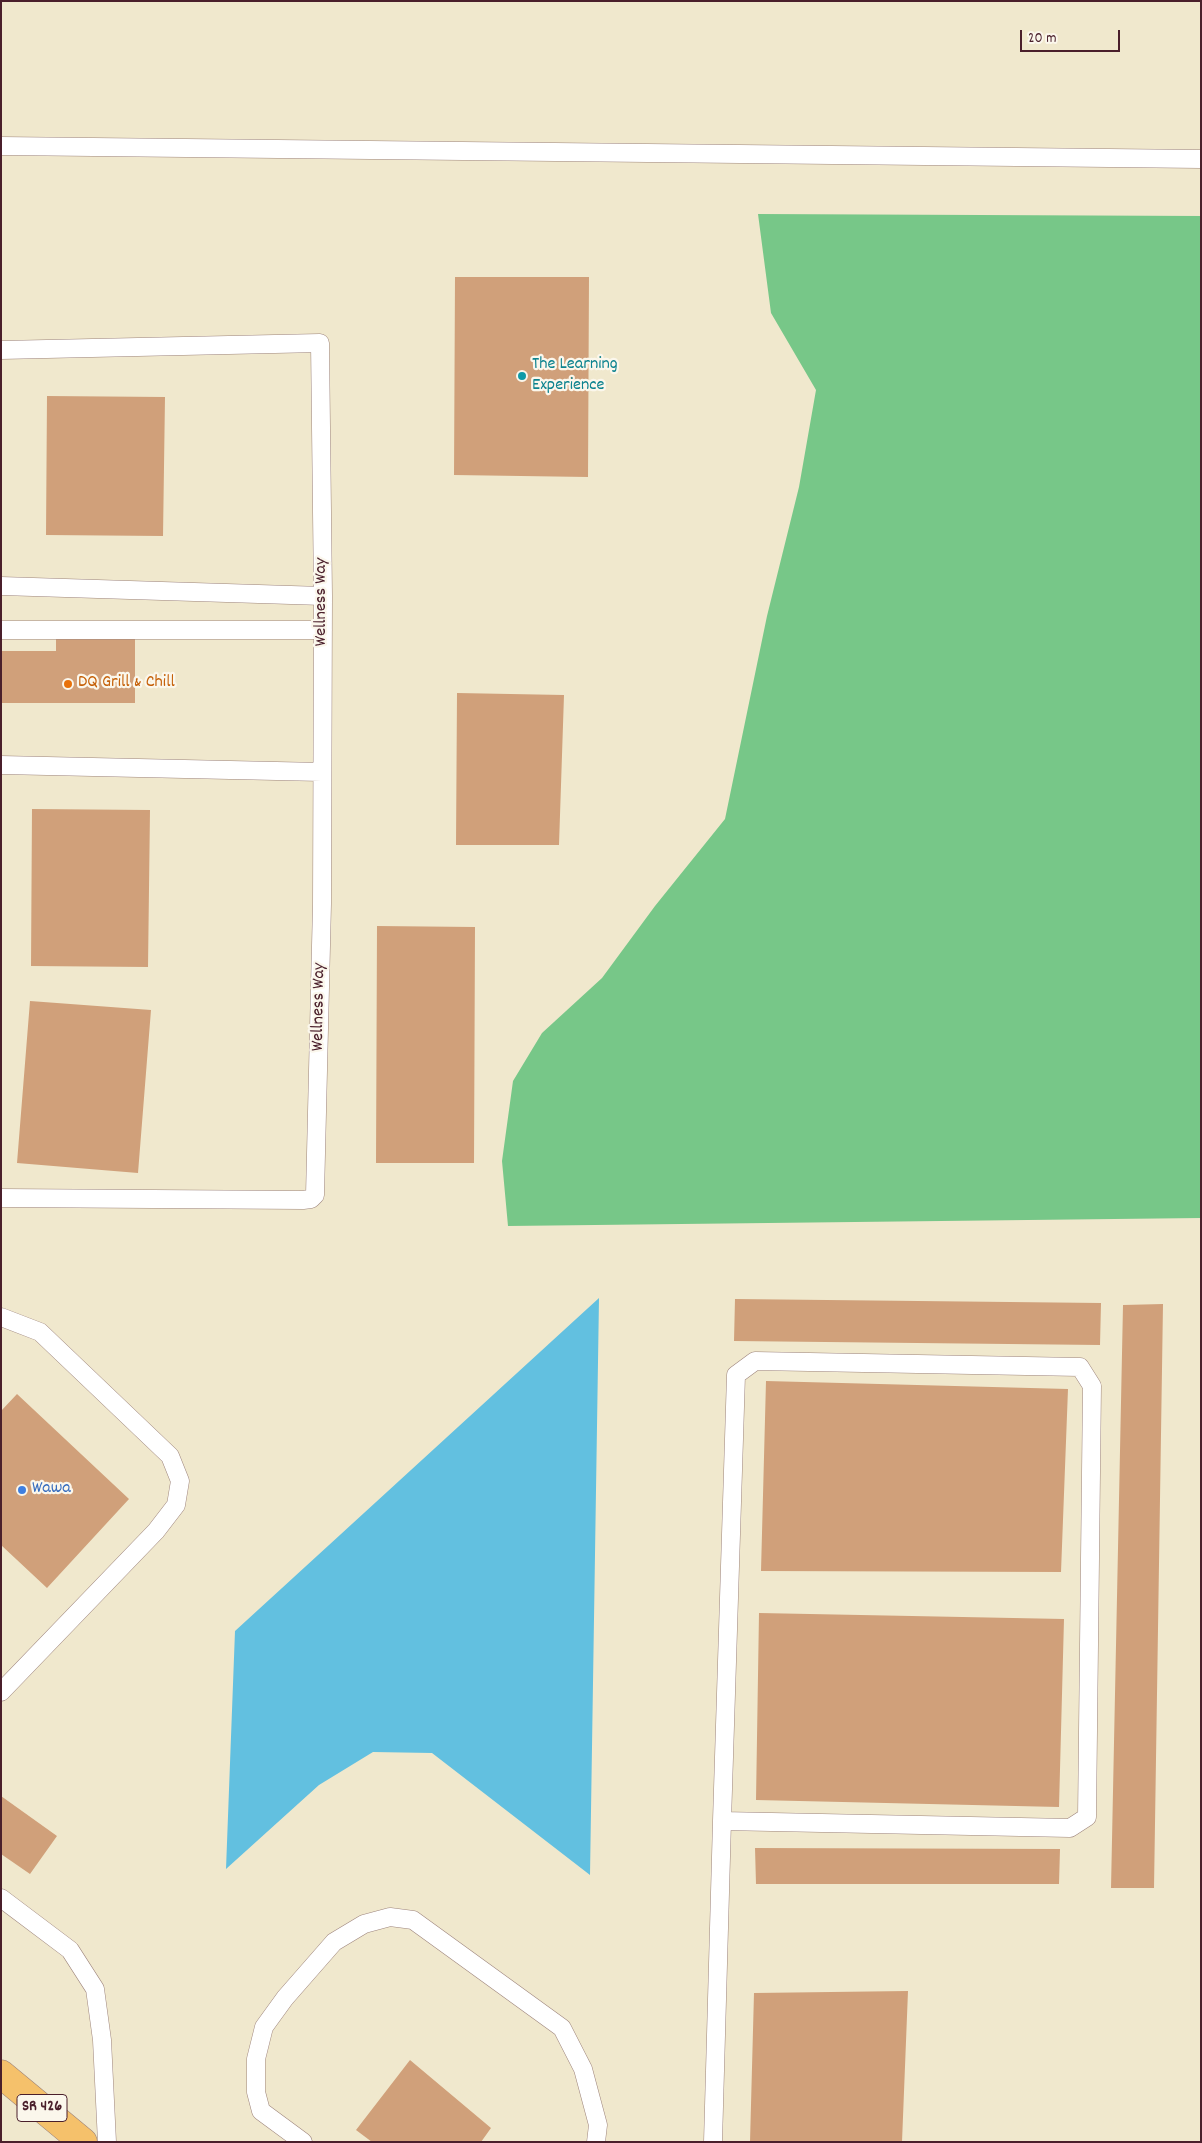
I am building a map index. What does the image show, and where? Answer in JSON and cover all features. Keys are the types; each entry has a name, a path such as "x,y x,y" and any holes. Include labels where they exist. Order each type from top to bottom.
{"main road":[{"name":"SR 426","path":"1,2074 83,2142"}],"lane":[{"path":"1,146 1201,159"},
{"name":"Wellness Way","path":"1,350 320,343 323,596 322,904 315,1195 311,1199 303,1200 1,1198"},
{"path":"1,586 323,596"},
{"path":"1,630 323,630"},
{"path":"1,765 322,772"},
{"path":"1,1317 40,1332 170,1456 180,1481 176,1505 156,1531 1,1692"},
{"path":"713,2142 722,1821 736,1375 755,1361 1080,1367 1092,1386 1087,1817 1070,1828 722,1821"},
{"path":"1,1898 70,1950 95,1989 102,2040 107,2142"},
{"path":"292,2139 261,2111 256,2092 256,2059 264,2027 284,1998 334,1942 364,1924 390,1917 413,1920 562,2028 583,2069 598,2125 596,2142"}],"green space":[{"path":"758,214 1201,216 1201,1218 508,1226 502,1161 513,1081 542,1033 602,978 655,906 725,819 767,616 799,487 816,390 771,313"}],"water":[{"path":"599,1298 590,1875 432,1753 373,1752 319,1785 226,1869 235,1631"}],"building":[{"name":"The Learning Experience","path":"455,277 589,277 588,477 454,475"},
{"path":"47,396 165,397 163,536 46,535"},
{"name":"DQ Grill & Chill","path":"56,639 135,639 135,703 1,703 1,651 56,651"},
{"path":"457,693 564,695 559,845 456,845"},
{"path":"32,809 150,810 148,967 31,966"},
{"path":"377,926 475,927 474,1163 376,1163"},
{"path":"30,1001 151,1010 138,1173 17,1163"},
{"path":"735,1299 1101,1303 1100,1345 734,1341"},
{"path":"1163,1304 1154,1888 1111,1888 1123,1305"},
{"path":"766,1381 1068,1389 1061,1572 761,1571"},
{"path":"17,1394 129,1499 47,1588 1,1545 1,1411"},
{"path":"759,1613 1064,1619 1059,1807 756,1800"},
{"path":"1,1796 57,1836 30,1874 1,1854"},
{"path":"755,1848 1060,1849 1059,1884 756,1884"},
{"path":"908,1991 902,2142 750,2142 754,1993"},
{"path":"410,2060 491,2128 481,2142 372,2142 356,2130"}],"place":[{"name":"The Learning Experience","path":"522,376"},
{"name":"DQ Grill & Chill","path":"68,684"},
{"name":"Wawa","path":"22,1490"}]}
